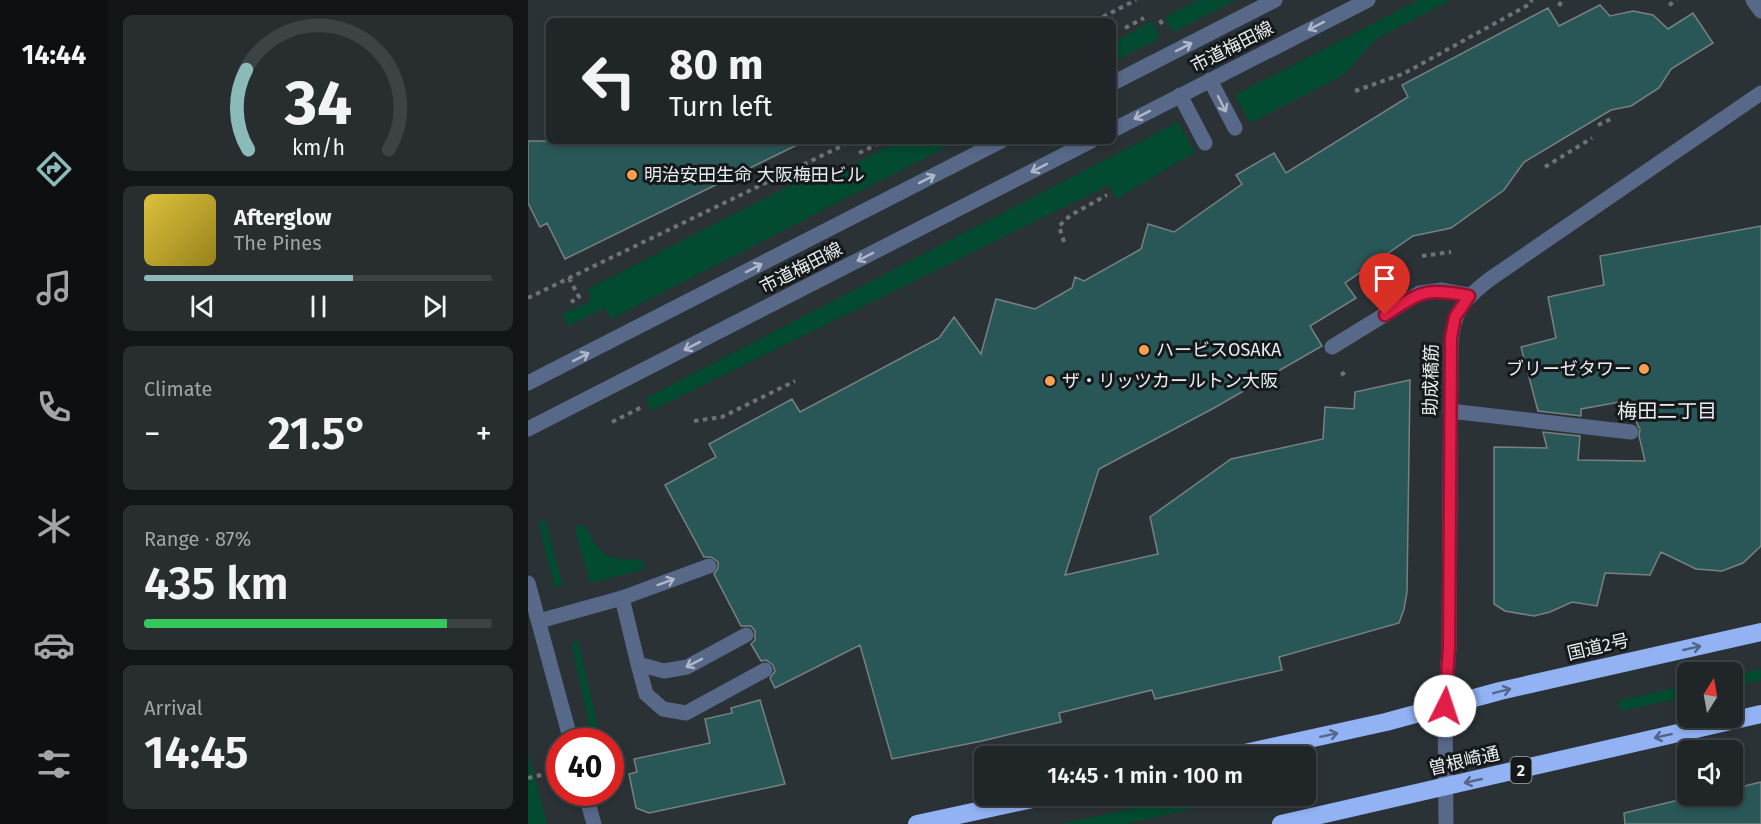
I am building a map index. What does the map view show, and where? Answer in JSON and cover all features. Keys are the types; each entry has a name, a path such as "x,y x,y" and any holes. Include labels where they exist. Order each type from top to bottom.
{"highway":[{"name":"国道2号","path":"1445,706 1500,691 1761,632"},
{"path":"1277,746 1386,722 1445,706"},
{"name":"曽根崎通","path":"1281,824 1761,714"},
{"path":"917,824 1000,806"}],"street":[{"name":"市道梅田線","path":"1116,81 1275,0"},
{"name":"市道梅田線","path":"1116,128 1368,0"},
{"path":"1753,0 1761,11"},
{"path":"1210,80 1234,128"},
{"name":"助成橋筋","path":"1446,824 1445,706 1449,648 1452,327 1461,306 1469,296 1761,93"},
{"path":"1180,95 1205,143"},
{"name":"市道梅田線","path":"528,382 995,144"},
{"name":"市道梅田線","path":"528,429 1085,144"},
{"path":"1332,347 1420,293 1442,290 1469,296"},
{"path":"1450,411 1631,432"},
{"path":"539,621 622,598 709,566"},
{"path":"528,583 568,728"},
{"path":"622,598 646,694 663,710 686,713 765,670"},
{"path":"638,664 664,671 687,667 746,635"},
{"path":"589,806 594,824"}],"path":[{"path":"1101,18 1136,0"},
{"path":"1356,91 1403,75 1530,4 1532,0"},
{"path":"1559,6 1562,0"},
{"path":"1669,5 1677,0"},
{"path":"1125,27 1144,18"},
{"path":"1598,125 1611,119"},
{"path":"1545,167 1592,138"},
{"path":"528,298 846,144"},
{"path":"859,153 878,144"},
{"path":"1064,242 1059,226 1071,214 1107,195"},
{"path":"1422,256 1450,252"},
{"path":"569,278 579,297 571,302"},
{"path":"694,421 722,417 795,381"},
{"path":"612,422 644,406"},
{"path":"528,778 546,774"}],"green space":[{"path":"1199,0 1236,0 1174,32 1165,17"},
{"path":"1419,0 1451,0 1376,39 1344,75 1250,123 1235,95"},
{"path":"1152,21 1160,38 1116,60 1116,41"},
{"path":"1178,122 1195,152 1116,199 1109,185 651,411 646,398"},
{"path":"893,144 952,144 611,319 605,308 568,326 562,314 591,301 588,289 828,166 835,174"},
{"path":"545,520 563,585 555,588 538,522"},
{"path":"579,524 585,526 603,553 615,558 642,561 645,563 642,570 590,583 575,529"},
{"path":"578,641 598,728 590,728 571,643"},
{"path":"1761,669 1761,680 1743,684 1743,673"},
{"path":"1677,687 1677,699 1620,711 1618,701"},
{"path":"528,752 547,824 528,824"},
{"path":"1144,806 1205,806 1126,824 1060,824"}],"building":[{"name":"ハービスOSAKA","path":"1600,5 1610,16 1633,11 1653,15 1668,29 1693,13 1713,43 1671,69 1659,88 1631,106 1611,110 1524,162 1504,190 1451,228 1413,236 1345,283 1356,298 1310,326 1322,346 1214,408 1099,469 1065,575 1158,554 1150,517 1231,459 1323,439 1325,407 1354,409 1355,392 1410,380 1407,592 1399,623 1279,657 1282,670 1155,699 1152,690 1059,713 1061,722 892,759 860,645 775,688 770,678 775,671 773,665 766,660 761,661 751,644 755,640 755,631 751,626 741,626 714,574 718,568 718,562 711,557 704,557 665,485 716,457 709,444 792,399 800,412 939,338 954,317 981,354 996,299 1035,309 1072,288 1075,277 1084,281 1141,249 1148,224 1174,232 1242,184 1236,175 1274,153 1286,173 1408,97 1402,85 1548,8 1559,26"},
{"name":"明治安田生命 大阪梅田ビル","path":"528,141 546,141 546,144 799,144 565,259 547,223 540,227 528,203"},
{"name":"ブリーゼタワー","path":"1761,226 1761,546 1743,563 1722,571 1696,569 1661,552 1650,575 1605,573 1597,606 1572,602 1534,616 1505,611 1494,604 1494,447 1547,448 1543,432 1580,436 1578,460 1645,461 1639,436 1640,429 1631,400 1581,409 1581,416 1538,411 1521,347 1556,338 1548,297 1604,285 1600,256"},
{"path":"760,700 785,784 649,813 636,808 629,774 637,772 634,759 710,743 705,719 732,713 731,708"},
{"path":"1761,782 1761,824 1625,824 1624,813 1677,800 1677,806 1743,806 1743,786"}],"place":[{"name":"明治安田生命 大阪梅田ビル","path":"632,175"},
{"name":"ハービスOSAKA","path":"1144,350"},
{"name":"ブリーゼタワー","path":"1644,369"},
{"name":"ザ・リッツカールトン大阪","path":"1050,381"}],"district":[{"name":"梅田二丁目","path":"1667,411"}],"route":[{"path":"1385,315 1420,293 1442,290 1469,296 1455,317 1451,338 1449,648 1445,706"}]}
